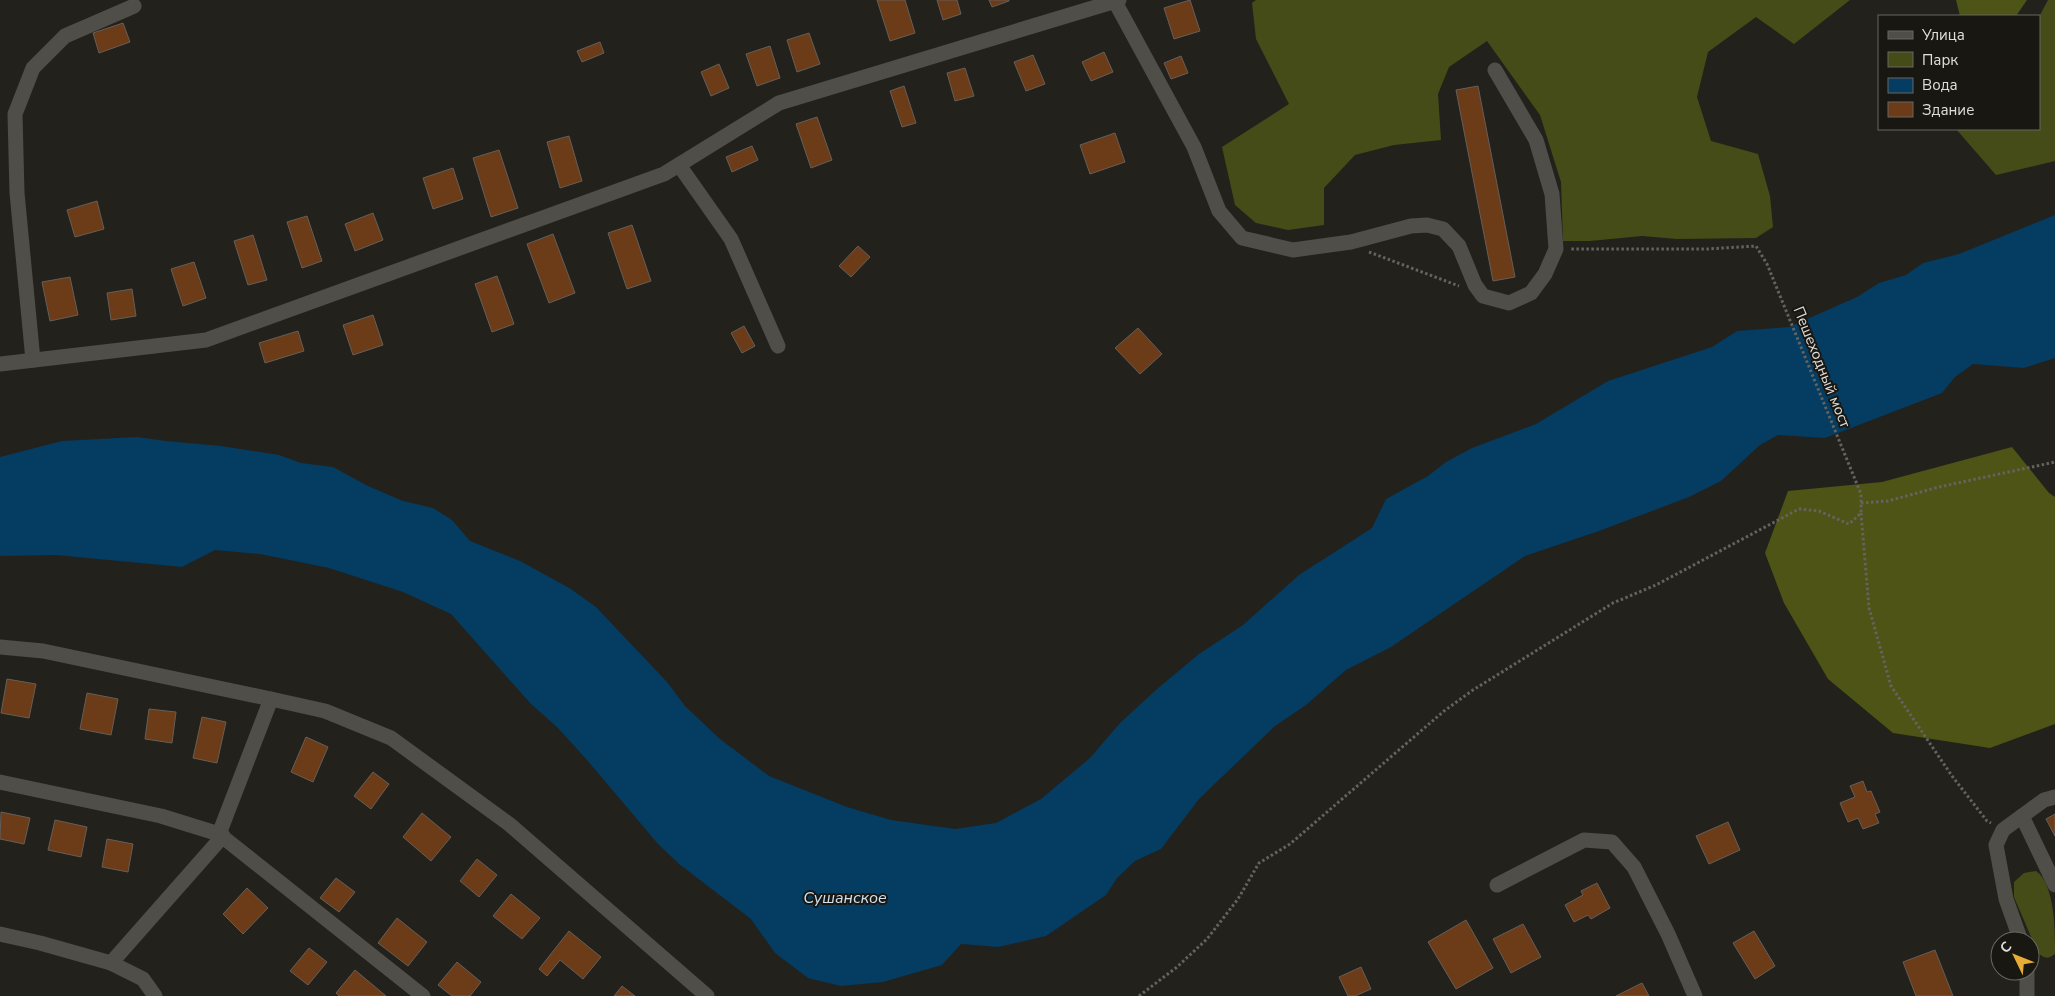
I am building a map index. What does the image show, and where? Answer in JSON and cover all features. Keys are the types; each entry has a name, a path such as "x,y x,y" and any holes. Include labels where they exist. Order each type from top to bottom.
{"street":[{"path":"0,364 206,340 664,174 779,103 1116,1 1194,147 1219,211 1242,238 1293,250 1351,242 1410,226 1427,225 1443,229 1459,246 1475,285 1483,296 1509,304 1531,293 1545,274 1556,249 1552,194 1536,140 1495,70"},
{"path":"33,360 18,193 15,114 33,68 65,36 134,6"},
{"path":"679,165 731,239 778,346"},
{"path":"0,647 43,651 271,699 325,712 391,738 508,824 708,996"},
{"path":"111,964 221,835 271,699"},
{"path":"0,782 160,816 221,835 423,996"},
{"path":"2017,931 2006,899 1996,845 2002,830 2044,800 2055,797"},
{"path":"2022,816 2055,885"},
{"path":"1497,885 1584,840 1612,842 1634,867 1668,934 1695,996"},
{"path":"0,934 40,943 111,964 143,980 155,996"},
{"path":"2026,996 2027,981"}],"path":[{"path":"1351,242 1375,255 1440,278 1483,296"},
{"name":"Пешеходный мост","path":"1556,249 1707,249 1756,246 1767,264 1861,494 1869,608 1891,686 1952,776 1986,821 2002,830"},
{"path":"1861,503 1888,502 1939,487 2055,462"},
{"path":"1138,996 1177,967 1207,939 1238,899 1259,863 1290,844 1444,710 1473,690 1613,603 1656,585 1799,508 1818,511 1849,524 1861,513"}],"green space":[{"path":"1256,0 1850,0 1794,44 1756,17 1708,52 1697,97 1711,141 1758,154 1770,196 1773,227 1756,238 1677,239 1642,236 1590,241 1563,241 1561,182 1540,115 1487,41 1449,67 1438,94 1441,140 1394,145 1355,155 1324,188 1324,225 1288,230 1256,223 1235,205 1222,147 1289,104 1256,39 1252,3"},
{"path":"1956,0 2027,0 2017,15 1960,15"},
{"path":"2048,0 2055,0 2055,161 1996,175 1957,130 2040,130 2040,15"},
{"path":"2012,447 2049,493 2055,497 2055,724 1990,748 1893,733 1828,679 1784,603 1765,553 1788,491 1882,482"},
{"path":"2036,871 2047,886 2053,909 2055,933 2055,954 2048,957 2040,954 2040,931 2029,931 2014,897 2014,882 2024,873"}],"water":[{"name":"Сушанское","path":"2055,215 2055,358 2024,368 1973,364 1955,377 1942,393 1825,438 1778,435 1760,445 1721,481 1689,497 1599,531 1525,556 1391,647 1346,670 1306,705 1275,726 1199,799 1161,849 1135,861 1117,878 1106,895 1046,936 998,947 961,944 942,965 883,982 841,986 808,978 775,953 751,919 679,864 658,844 587,760 557,727 531,704 451,614 403,592 329,568 260,554 215,550 182,567 56,555 0,556 0,457 62,441 137,437 221,446 279,455 301,463 333,467 368,486 403,501 433,508 452,520 470,541 520,561 571,589 596,607 667,682 685,706 720,739 769,776 847,807 891,820 955,829 996,823 1041,799 1090,758 1120,723 1199,654 1243,625 1299,575 1372,528 1386,499 1428,476 1446,462 1472,448 1536,424 1608,381 1712,347 1737,331 1789,327 1857,297 1879,283 1906,275 1923,263 1959,254"}],"building":[{"path":"877,0 905,0 915,33 890,41"},
{"path":"937,0 957,0 961,14 943,20"},
{"path":"989,0 1009,0 1009,1 992,7"},
{"path":"1190,0 1200,31 1174,39 1164,8"},
{"path":"123,23 130,42 99,53 93,33"},
{"path":"809,33 820,64 797,72 787,40"},
{"path":"600,42 604,53 582,62 577,51"},
{"path":"770,46 780,78 757,86 746,54"},
{"path":"1104,52 1113,72 1091,81 1082,62"},
{"path":"1033,55 1045,84 1026,91 1014,62"},
{"path":"1181,56 1188,73 1171,79 1164,63"},
{"path":"719,64 729,88 711,96 701,72"},
{"path":"965,68 974,96 955,101 947,73"},
{"path":"904,86 916,123 902,127 890,91"},
{"path":"1478,86 1515,277 1493,281 1456,90"},
{"path":"817,117 832,160 811,168 796,124"},
{"path":"1115,133 1125,162 1090,174 1080,145"},
{"path":"569,136 582,181 560,188 547,142"},
{"path":"752,146 758,160 732,172 726,157"},
{"path":"499,150 518,208 491,217 473,158"},
{"path":"453,168 463,199 433,209 423,178"},
{"path":"97,201 104,229 75,237 67,210"},
{"path":"373,213 383,240 355,251 345,224"},
{"path":"307,216 322,261 302,268 287,222"},
{"path":"632,225 651,281 627,289 608,233"},
{"path":"553,234 575,293 549,303 527,244"},
{"path":"253,235 267,280 248,285 234,241"},
{"path":"858,246 870,257 851,277 839,266"},
{"path":"194,262 206,298 183,306 171,269"},
{"path":"497,276 514,324 492,332 475,284"},
{"path":"70,277 78,315 50,321 42,282"},
{"path":"132,289 136,316 111,320 107,293"},
{"path":"373,315 383,345 353,355 343,325"},
{"path":"744,326 755,346 742,353 731,333"},
{"path":"1138,328 1162,354 1140,374 1115,348"},
{"path":"298,331 304,351 265,363 259,343"},
{"path":"7,679 36,684 29,718 1,713"},
{"path":"87,693 118,699 111,735 80,729"},
{"path":"149,709 176,712 172,743 145,739"},
{"path":"202,717 226,722 217,763 193,758"},
{"path":"306,737 328,747 313,782 291,772"},
{"path":"373,772 389,784 371,809 354,796"},
{"path":"1863,781 1867,792 1871,791 1880,812 1875,814 1879,823 1863,829 1858,818 1848,822 1840,803 1855,797 1850,786"},
{"path":"1,812 30,818 24,844 0,839"},
{"path":"422,813 451,837 431,861 403,837"},
{"path":"2055,814 2055,836 2046,819"},
{"path":"55,820 87,827 81,857 48,850"},
{"path":"1728,822 1740,850 1709,864 1696,836"},
{"path":"107,839 133,844 128,872 102,867"},
{"path":"477,859 497,875 479,897 460,881"},
{"path":"336,878 355,892 339,912 320,898"},
{"path":"1597,883 1610,908 1591,919 1588,915 1574,922 1565,905 1583,895 1581,891"},
{"path":"247,888 268,908 243,934 223,914"},
{"path":"511,894 540,918 522,939 493,916"},
{"path":"397,918 427,942 408,966 378,943"},
{"path":"1466,920 1493,968 1456,989 1428,942"},
{"path":"1523,924 1541,957 1511,973 1493,939"},
{"path":"569,931 601,957 583,979 560,960 547,976 539,969"},
{"path":"1754,931 1775,966 1755,979 1733,943"},
{"path":"309,948 327,962 308,985 290,971"},
{"path":"1935,950 1953,996 1916,996 1903,962"},
{"path":"457,962 481,982 470,996 452,996 438,985"},
{"path":"1361,967 1371,989 1355,996 1348,996 1339,977"},
{"path":"355,970 386,996 339,996 336,993"},
{"path":"1642,983 1649,996 1616,996"},
{"path":"622,986 635,996 614,996"}]}
